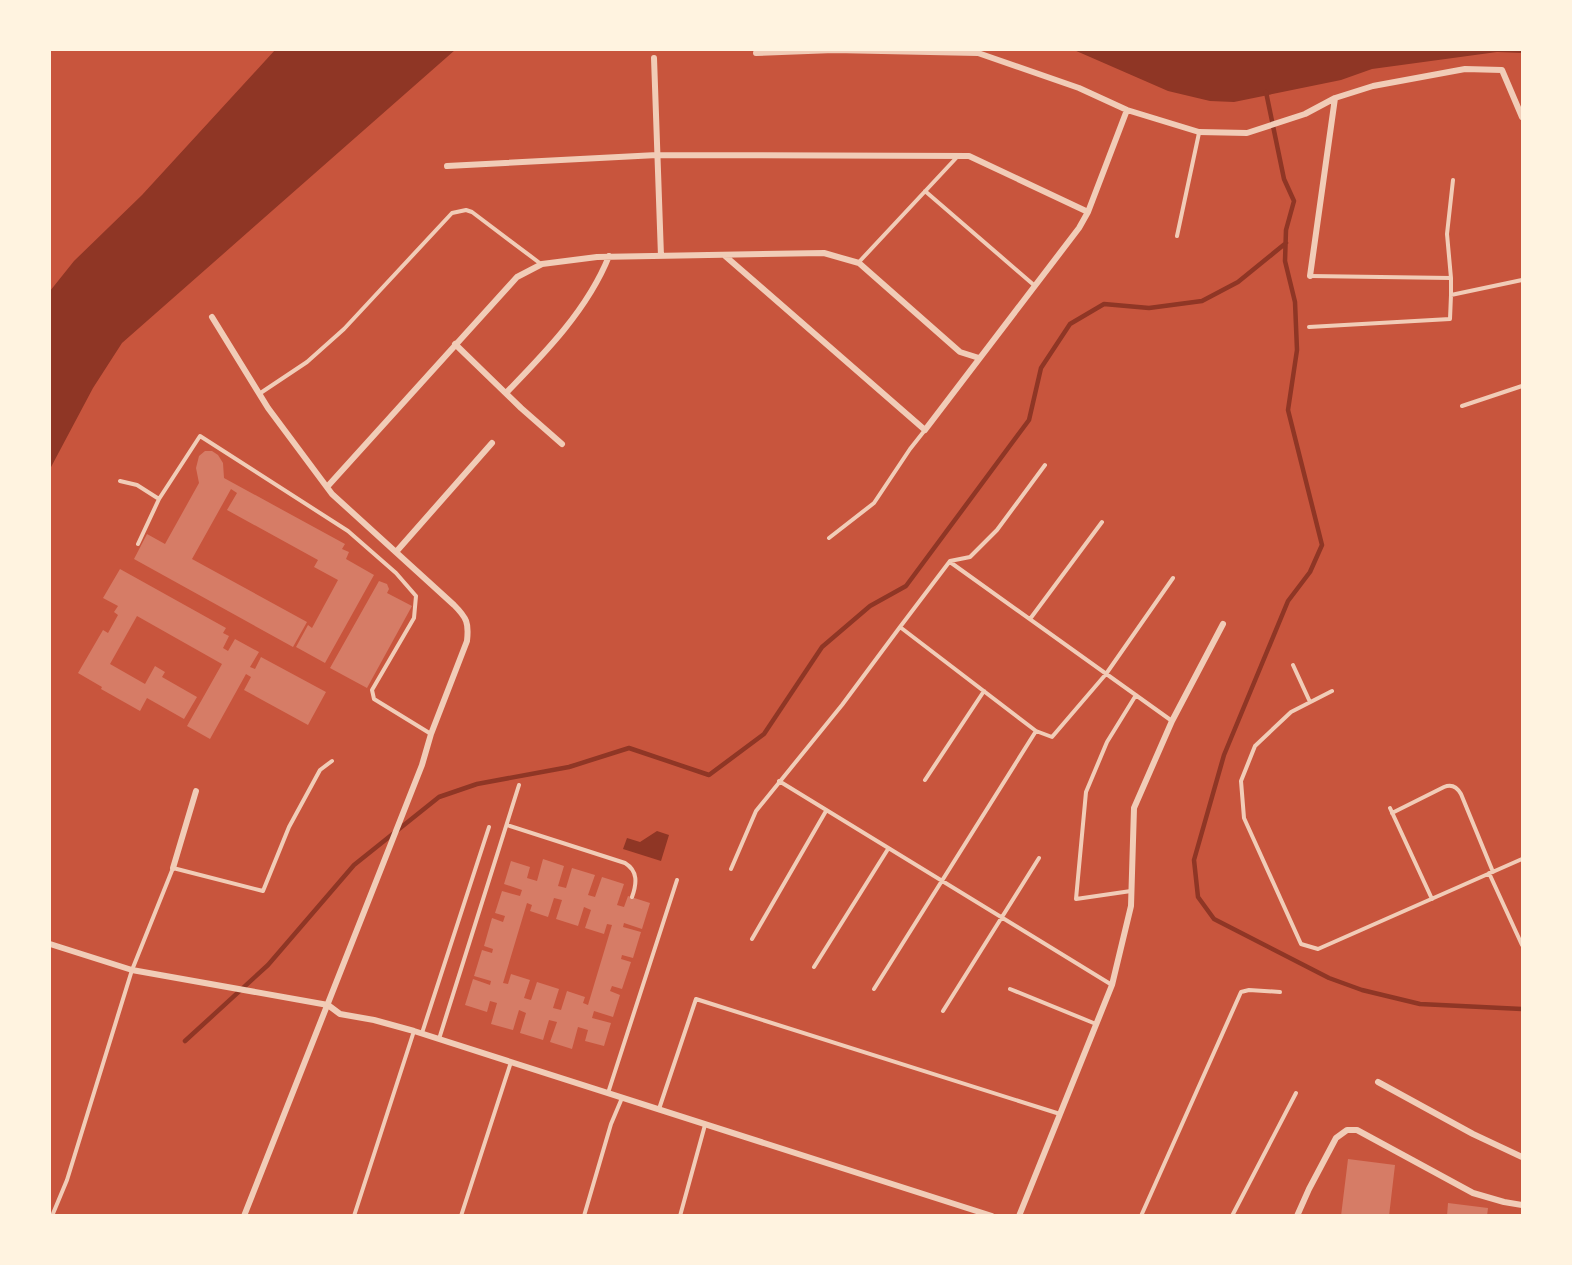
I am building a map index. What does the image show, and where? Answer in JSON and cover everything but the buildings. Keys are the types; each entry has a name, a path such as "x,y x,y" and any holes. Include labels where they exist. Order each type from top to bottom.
{"street":[{"path":"756,53 834,50 978,53 1079,88 1127,110 1199,132 1247,133 1305,114 1335,98 1373,86 1465,69 1502,70 1522,117"},
{"path":"654,58 661,256"},
{"path":"1310,276 1335,98"},
{"path":"724,255 925,430 1079,228 1088,212 1127,110"},
{"path":"447,166 657,155 959,155 969,156 1088,212"},
{"path":"327,487 517,277 542,264 609,256 824,253 859,263 960,352 979,358"},
{"path":"506,393 579,310 597,284 609,256"},
{"path":"212,317 258,395 327,487 464,615 468,627 467,641 431,734 422,765 244,1215"},
{"path":"455,344 562,444"},
{"path":"396,552 492,443"},
{"path":"1019,1215 1112,985 1131,906 1134,808 1172,721 1223,624"},
{"path":"173,868 196,791"},
{"path":"50,944 132,970 328,1005 340,1014 414,1031 992,1215"},
{"path":"1378,1082 1473,1134 1522,1157"},
{"path":"1298,1215 1336,1138 1347,1130 1357,1130 1473,1193 1497,1201 1522,1205"}],"lane":[{"path":"1177,236 1199,132"},
{"path":"859,263 959,155"},
{"path":"1309,327 1450,319 1451,279 1447,234 1453,180"},
{"path":"925,191 1035,286"},
{"path":"258,395 307,362 345,329 452,213 466,210 472,212 542,264"},
{"path":"1310,276 1451,279"},
{"path":"1450,295 1522,280"},
{"path":"1462,406 1522,386"},
{"path":"830,538 874,503 925,430"},
{"path":"138,544 159,499 200,436 348,531 396,573 416,596 414,618 372,690 374,699 431,734"},
{"path":"731,868 756,811 778,781 842,705 950,561 970,557 997,530 1045,465"},
{"path":"120,481 137,485 159,499"},
{"path":"1030,619 1102,522"},
{"path":"950,561 1172,721"},
{"path":"900,627 1036,731 1052,737 1106,674 1173,578"},
{"path":"1293,664 1310,702"},
{"path":"925,780 984,691"},
{"path":"1332,691 1291,712 1255,746 1241,781 1244,818 1301,944 1318,949 1522,859"},
{"path":"1131,891 1076,899 1086,792 1107,742 1136,695"},
{"path":"874,989 1036,731"},
{"path":"52,1215 67,1180 132,970 173,868 263,891 289,827 320,770 332,761"},
{"path":"778,781 1112,985"},
{"path":"438,1039 519,785"},
{"path":"1392,813 1450,785 1461,794 1522,945"},
{"path":"1390,808 1432,899"},
{"path":"752,939 826,812"},
{"path":"507,825 632,867 635,872 635,888 632,897"},
{"path":"422,1034 489,827"},
{"path":"814,967 888,849"},
{"path":"943,1011 1039,858"},
{"path":"608,1094 677,880"},
{"path":"1010,989 1096,1024"},
{"path":"1141,1215 1240,992 1249,990 1280,992"},
{"path":"658,1110 696,999 1060,1114"},
{"path":"354,1215 414,1031"},
{"path":"461,1215 511,1062"},
{"path":"1233,1215 1296,1093"},
{"path":"584,1215 611,1124 622,1098"},
{"path":"680,1215 705,1125"}],"shaded area":[{"path":"275,50 455,50 122,343 93,388 50,469 50,291 74,261 142,195"},
{"path":"1074,50 1522,50 1522,53 1497,52 1372,69 1341,80 1234,102 1210,101 1168,91"},
{"path":"657,831 669,835 661,861 623,849 627,838 640,842"}],"waterway":[{"path":"1266,92 1284,179 1294,201 1286,230 1285,261 1295,302 1297,350 1288,410 1322,545 1310,572 1288,601 1224,755 1194,860 1198,897 1214,919 1329,978 1362,990 1420,1004 1522,1009"},
{"path":"185,1041 268,965 354,865 439,797 477,784 569,767 629,748 709,775 764,734 822,647 870,606 906,586 1029,420 1041,368 1070,324 1104,304 1149,308 1202,301 1238,282 1286,243"}]}
